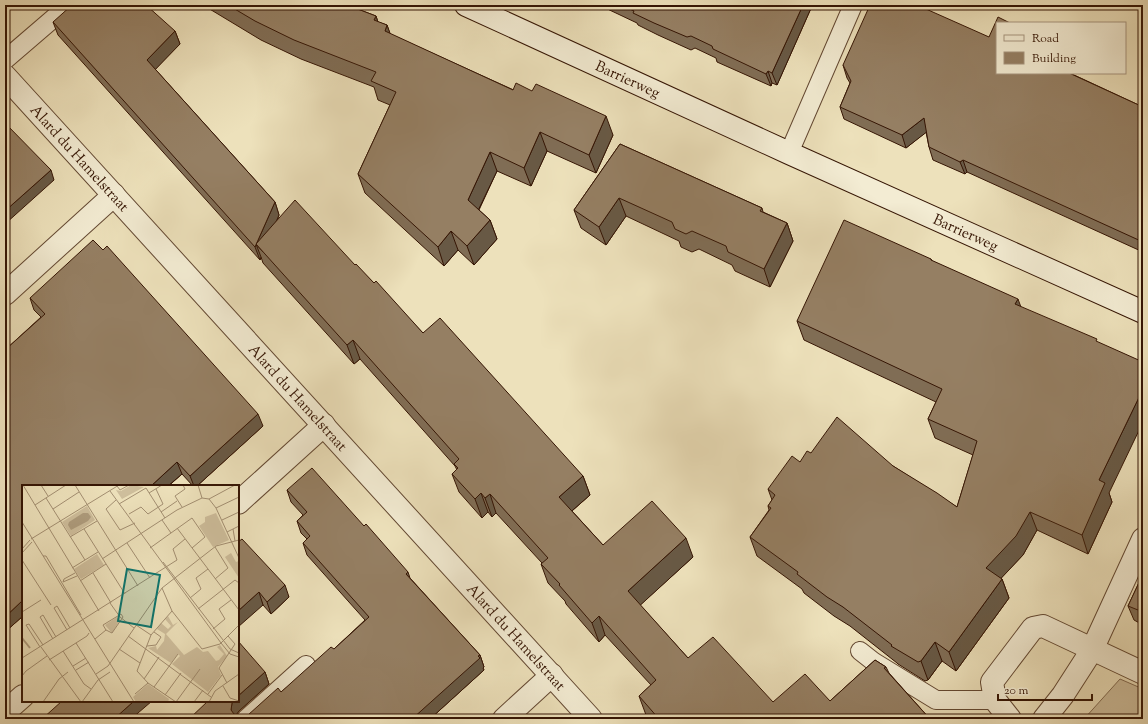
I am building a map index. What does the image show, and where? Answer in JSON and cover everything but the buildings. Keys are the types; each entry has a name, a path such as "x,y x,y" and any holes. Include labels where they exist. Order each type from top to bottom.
{"street":[{"name":"Barrierweg","path":"466,5 789,153 1143,312"},
{"name":"Alard du Hamelstraat","path":"5,76 591,719"},
{"path":"5,294 114,195"},
{"path":"239,502 324,425"},
{"path":"1044,719 1063,695 1092,650 1143,539"},
{"path":"1010,719 995,700 992,682 1033,628 1043,626 1143,673"},
{"path":"504,719 552,675"},
{"path":"5,712 22,697"}],"lane":[{"path":"5,60 69,5"},
{"path":"789,153 853,5"},
{"path":"860,651 874,662 936,700 995,700"},
{"path":"246,719 306,665"}],"shaded area":[{"path":"1120,679 1143,689 1143,719 1084,719"}]}
